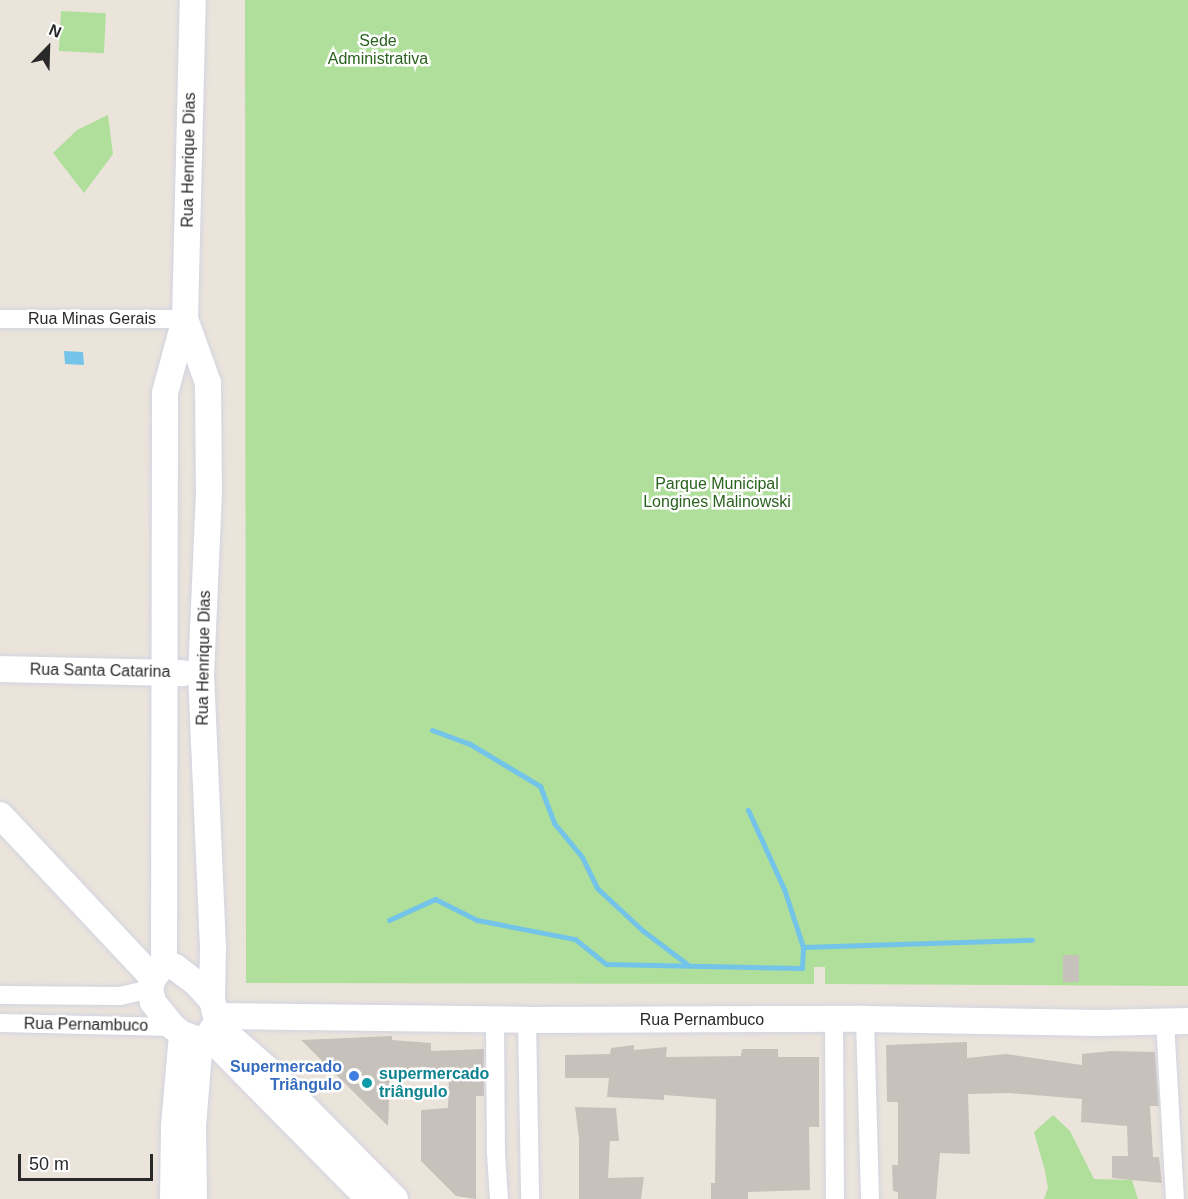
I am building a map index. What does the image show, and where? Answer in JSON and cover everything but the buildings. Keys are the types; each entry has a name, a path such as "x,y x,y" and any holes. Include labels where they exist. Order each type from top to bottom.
{"street":[{"name":"Rua Henrique Dias","path":"156,977 165,672 165,393 185,319 193,0"},
{"name":"Rua Minas Gerais","path":"0,319 185,319"},
{"name":"Rua Henrique Dias","path":"185,319 208,382 209,492 201,673 213,945 201,1025 193,1126 194,1199"},
{"name":"Rua Santa Catarina","path":"0,669 201,673"},
{"path":"0,814 156,977"},
{"path":"156,977 175,967 195,982 201,1025 369,1199"},
{"path":"156,977 153,1002 201,1025 265,1067 394,1199"},
{"name":"Rua Pernambuco","path":"0,995 120,996 156,977"},
{"path":"495,1019 496,1153 500,1199"},
{"name":"Rua Pernambuco","path":"0,1023 201,1025 495,1019 865,1019 1100,1023 1177,1021"},
{"path":"865,1019 870,1199"},
{"path":"527,1020 530,1199"},
{"path":"834,1020 835,1199"},
{"path":"1174,1199 1177,1021"},
{"name":"Rua Henrique Dias","path":"173,1199 174,1126 201,1025"},
{"path":"496,1153 528,1151"}],"green space":[{"name":"Parque Municipal Longines Malinowski","path":"245,0 1188,0 1188,986 825,984 825,967 814,967 814,984 246,983"},
{"path":"61,11 106,13 104,53 59,51"},
{"path":"108,115 113,154 84,193 53,153 77,130"},
{"path":"1053,1115 1070,1131 1094,1179 1132,1180 1138,1199 1044,1199 1048,1188 1034,1132"}],"water":[{"path":"64,351 83,352 84,365 65,364"}],"waterway":[{"path":"432,730 470,744 540,786 554,823 582,857 597,888 642,930 687,964"},
{"path":"389,920 435,899 477,920 575,939 606,964 802,968 803,947 784,889 748,810"},
{"path":"803,947 1032,940"}],"place":[{"name":"Supermercado Triângulo","path":"354,1076"},
{"name":"supermercado triângulo","path":"367,1083"}],"park label":[{"name":"Sede Administrativa","path":"378,50"}]}
